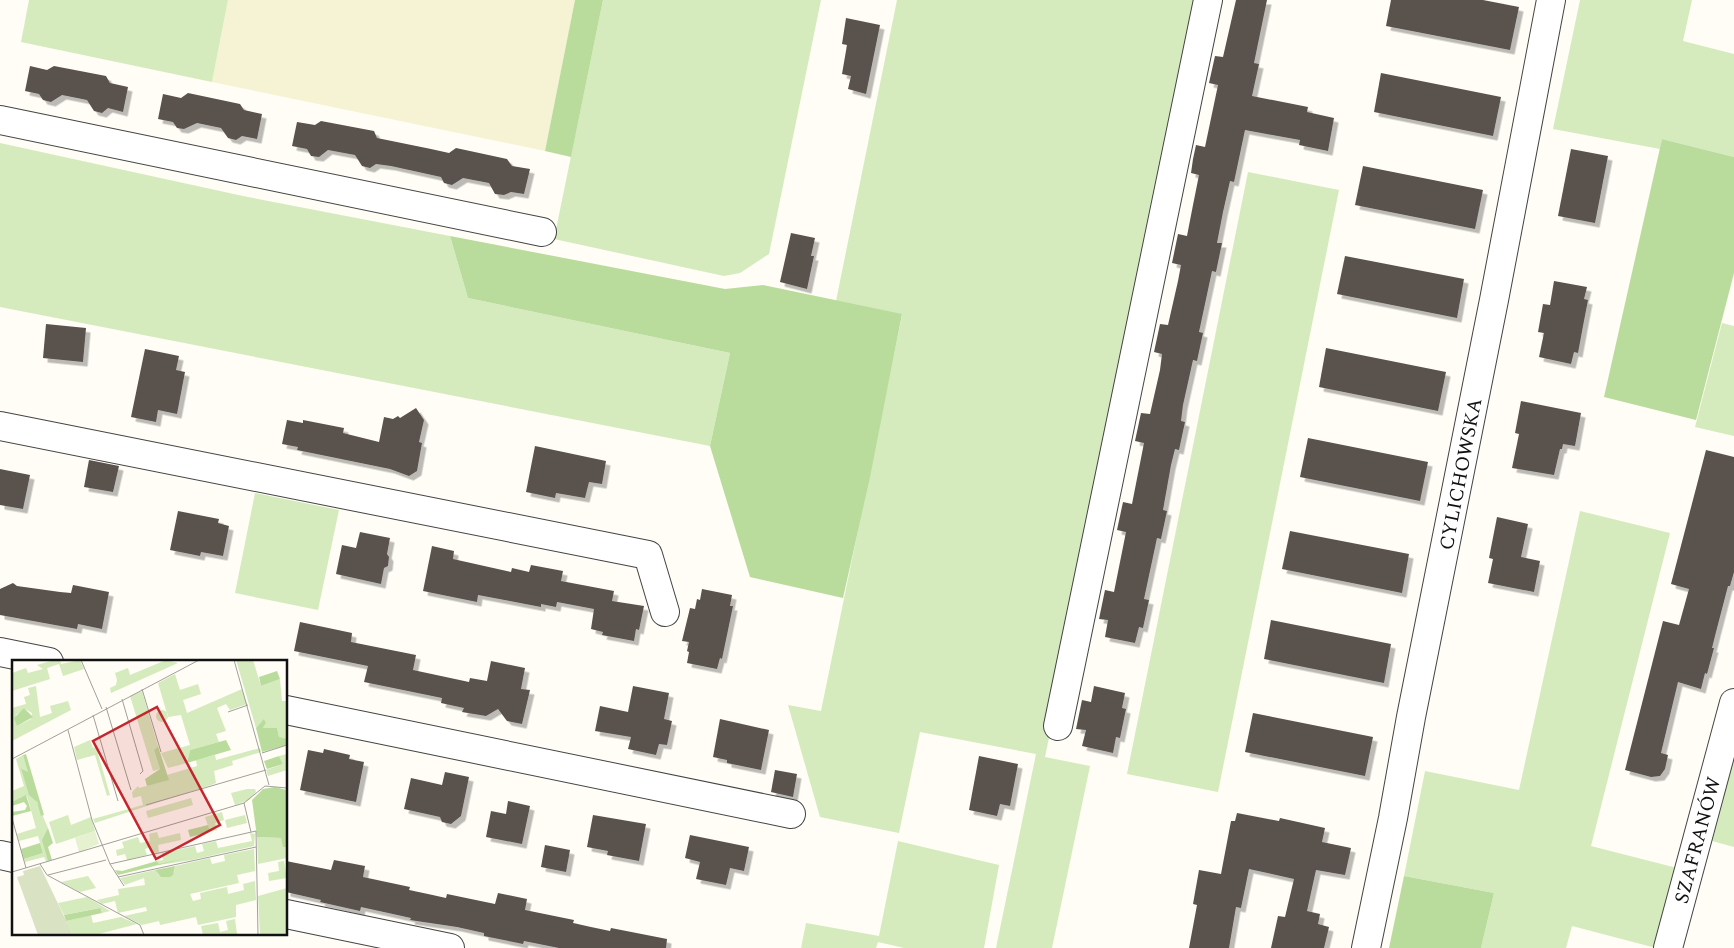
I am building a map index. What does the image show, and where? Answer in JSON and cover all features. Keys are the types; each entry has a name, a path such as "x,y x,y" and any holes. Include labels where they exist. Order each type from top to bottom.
{"street":[{"path":"1058,726 1208,0"},
{"name":"CYLICHOWSKA","path":"1366,948 1393,818 1551,0"},
{"path":"0,120 542,232"},
{"path":"0,426 648,555 665,612"},
{"path":"0,652 39,660"},
{"name":"SZAFRANÓW","path":"1668,948 1734,703"},
{"path":"288,710 790,814"},
{"path":"288,914 450,948"}],"shaded area":[{"path":"228,0 575,0 545,151 212,82"}],"green space":[{"path":"29,0 228,0 212,82 21,42"},
{"path":"575,0 603,0 571,157 545,151"},
{"path":"603,0 821,0 769,254 740,273 724,276 554,239"},
{"path":"897,0 1201,0 1045,757 1090,766 1052,948 996,948 1036,754 920,732 899,833 820,817 788,705 821,711 902,315 836,301"},
{"path":"1580,0 1692,0 1683,41 1734,54 1734,157 1662,139 1660,149 1553,129"},
{"path":"1662,139 1734,157 1734,273 1696,420 1604,397"},
{"path":"0,143 243,196 450,236 468,298 730,353 710,446 0,307"},
{"path":"1248,172 1339,190 1218,792 1127,774"},
{"path":"450,236 725,289 763,285 902,314 870,477 843,598 750,577 710,446 730,353 468,298"},
{"path":"1722,323 1734,326 1734,436 1695,427"},
{"path":"255,493 339,510 318,610 235,593"},
{"path":"1580,511 1670,533 1591,846 1677,868 1656,948 1572,926 1566,948 1481,948 1494,893 1404,876 1425,771 1519,790"},
{"path":"1734,757 1734,847 1712,841"},
{"path":"898,841 999,865 984,948 904,948 878,942 876,948 801,948 806,923 879,936"},
{"path":"1404,876 1494,893 1481,948 1389,948"}],"building":[{"path":"1236,0 1267,0 1254,63 1259,64 1252,96 1308,107 1307,112 1334,118 1328,151 1299,145 1300,140 1245,130 1234,182 1230,181 1223,212 1217,243 1222,243 1216,272 1212,271 1199,332 1203,333 1197,361 1193,360 1183,405 1181,421 1185,422 1179,450 1175,449 1171,465 1163,510 1167,511 1161,539 1157,538 1144,599 1149,600 1143,628 1139,627 1135,643 1105,637 1108,620 1099,619 1105,590 1114,592 1126,532 1117,530 1123,502 1132,504 1144,443 1135,441 1141,413 1150,414 1162,354 1154,352 1160,324 1168,325 1181,265 1172,263 1178,234 1187,236 1199,175 1191,173 1193,159 1196,145 1205,147 1218,85 1209,83 1215,56 1223,57"},
{"path":"1391,0 1483,0 1519,7 1510,50 1386,26"},
{"path":"846,18 880,25 866,94 848,89 851,76 842,74 847,45 842,44"},
{"path":"30,66 47,70 54,66 106,76 110,83 128,87 123,112 108,108 102,113 94,111 87,100 62,95 51,102 43,100 39,94 25,91"},
{"path":"1381,73 1501,97 1493,136 1374,112"},
{"path":"188,93 240,104 244,110 262,114 257,139 242,136 236,140 228,138 221,128 197,123 184,129 177,128 173,122 158,119 163,94 181,98"},
{"path":"321,121 374,131 377,138 449,153 456,148 507,159 512,166 530,169 524,194 511,192 504,195 495,194 489,183 463,178 452,185 444,183 441,177 391,166 376,164 370,168 362,166 355,155 328,150 319,157 311,156 307,149 292,146 297,122 315,125"},
{"path":"1571,149 1608,156 1595,223 1558,216"},
{"path":"1363,166 1483,190 1475,229 1355,205"},
{"path":"791,233 815,238 811,256 814,256 807,289 780,282"},
{"path":"1345,256 1464,279 1457,318 1337,294"},
{"path":"1554,281 1587,287 1584,299 1588,300 1578,353 1574,352 1571,364 1539,357 1544,333 1538,332 1543,304 1550,305"},
{"path":"46,324 86,328 83,362 43,358"},
{"path":"1326,348 1446,372 1438,411 1319,387"},
{"path":"145,349 179,356 176,370 185,372 177,414 158,410 156,422 131,417"},
{"path":"1521,401 1581,413 1575,446 1563,444 1554,475 1512,468 1519,434 1515,433"},
{"path":"416,408 424,420 419,442 422,443 417,471 409,476 390,469 297,450 298,447 282,444 287,420 303,423 303,420 344,428 343,433 379,442 384,417 393,419 398,416 400,418"},
{"path":"1308,438 1428,462 1420,501 1300,477"},
{"path":"535,446 606,461 602,484 589,482 585,498 556,493 555,498 526,492"},
{"path":"1706,450 1734,457 1734,572 1730,586 1728,586 1712,648 1714,648 1701,689 1678,682 1661,753 1668,755 1665,769 1660,776 1651,777 1625,770 1663,621 1679,625 1689,589 1671,584"},
{"path":"89,460 119,466 113,492 84,487"},
{"path":"0,469 30,475 23,509 0,505"},
{"path":"178,511 219,519 218,523 229,526 223,556 201,552 200,556 170,550"},
{"path":"1497,517 1528,524 1521,557 1540,561 1534,592 1488,583 1493,559 1489,558"},
{"path":"1290,531 1409,554 1402,593 1282,569"},
{"path":"360,532 390,538 387,554 389,557 388,566 384,568 381,584 336,574 342,545 356,548"},
{"path":"432,546 454,551 453,559 511,572 512,568 529,572 531,565 563,571 561,581 614,591 612,601 644,606 639,630 636,629 634,641 602,635 603,632 591,629 594,609 557,602 556,607 541,604 541,607 478,595 477,602 423,591"},
{"path":"13,583 17,586 60,592 71,593 73,585 109,592 102,629 78,624 77,629 0,615 0,589"},
{"path":"702,589 732,595 730,606 733,606 722,659 720,658 717,669 687,663 689,642 682,641 690,608 695,609 697,599 700,600"},
{"path":"1271,620 1391,644 1384,683 1264,659"},
{"path":"300,622 352,633 351,642 416,655 413,670 469,682 470,678 487,681 491,661 525,668 521,689 530,690 522,724 507,721 498,709 486,716 462,712 464,708 441,703 442,698 364,682 368,666 294,651"},
{"path":"633,686 669,693 664,719 672,721 667,745 659,744 656,755 628,749 631,737 595,731 600,706 628,712"},
{"path":"1094,686 1125,693 1122,708 1126,709 1120,738 1116,737 1113,753 1082,746 1086,730 1076,729 1082,700 1091,702"},
{"path":"1253,713 1373,737 1365,776 1245,752"},
{"path":"720,719 769,730 761,770 727,763 727,760 713,757"},
{"path":"324,749 350,755 349,759 364,762 356,802 300,790 308,750 323,753"},
{"path":"979,756 1018,764 1010,806 1000,804 997,816 969,810"},
{"path":"775,770 797,774 793,797 771,792"},
{"path":"445,772 469,777 461,816 451,824 442,822 440,817 404,809 411,778 442,785"},
{"path":"508,801 530,806 522,844 486,837 491,811 506,814"},
{"path":"1237,813 1279,821 1280,818 1325,828 1322,842 1351,848 1345,875 1316,870 1307,911 1320,914 1318,924 1329,927 1324,948 1271,948 1278,916 1285,917 1294,879 1249,869 1241,908 1236,907 1229,948 1189,948 1197,905 1193,904 1199,870 1221,874 1231,821 1235,821"},
{"path":"593,815 646,824 639,861 607,855 608,851 587,847"},
{"path":"690,835 749,847 744,871 730,868 726,885 696,879 700,862 685,858"},
{"path":"545,845 570,850 566,872 541,867"},
{"path":"334,860 365,866 363,877 410,887 409,890 446,898 447,894 495,904 498,893 527,899 525,910 574,920 573,923 610,931 611,928 667,939 666,948 559,948 524,941 523,944 484,936 484,933 410,920 411,918 361,907 360,911 288,892 288,861 331,870"}]}
